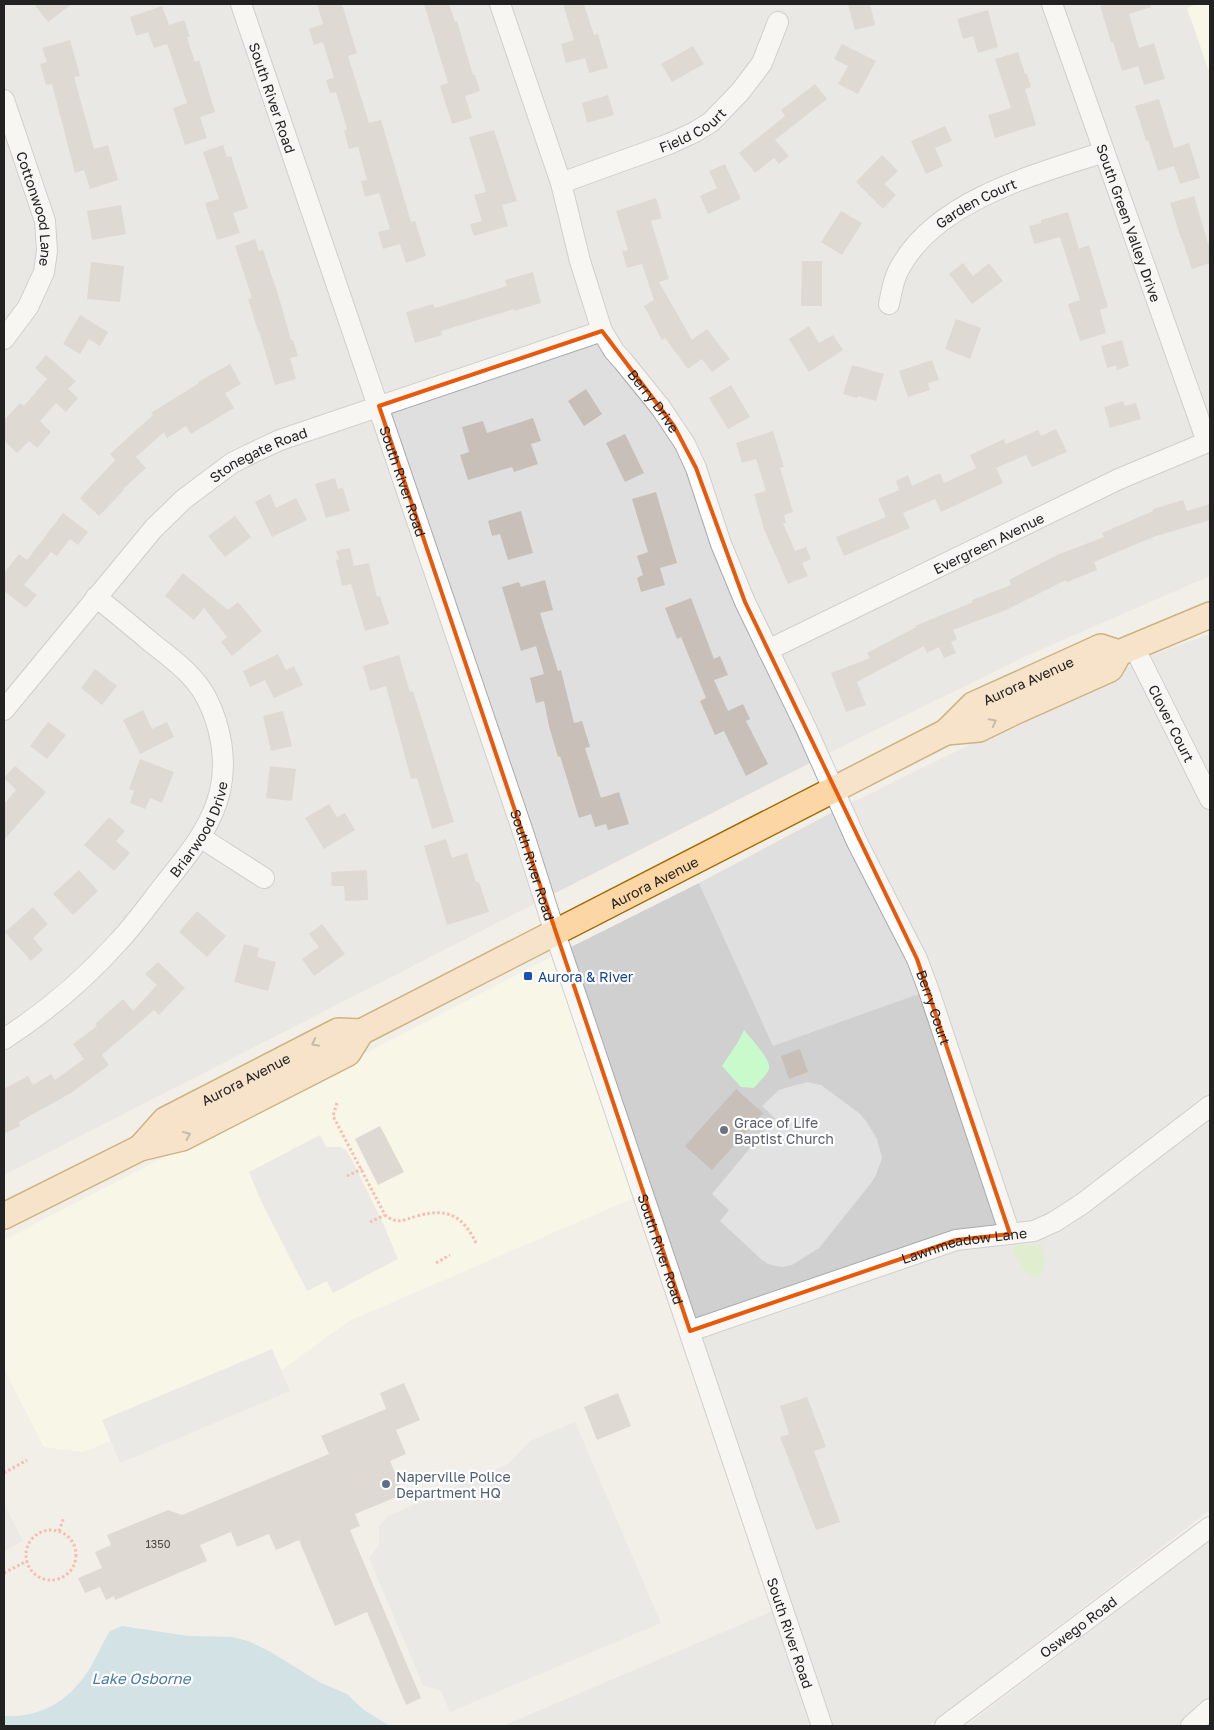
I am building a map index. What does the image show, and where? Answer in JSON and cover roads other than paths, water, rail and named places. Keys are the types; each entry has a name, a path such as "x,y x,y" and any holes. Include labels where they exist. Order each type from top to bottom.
{"main road":[{"name":"Aurora Avenue","path":"4,1216 140,1148 165,1120 338,1032 361,1032 946,732 980,729 1016,710 1110,669 1126,650 1210,615"}],"street":[{"name":"South River Road","path":"241,4 524,835 555,933 822,1726"},
{"name":"Berry Drive","path":"500,4 561,183 585,278 602,331 614,351 661,408 685,444 696,468 734,577 833,790"},
{"name":"South Green Valley Drive","path":"1052,4 1209,441"},
{"name":"Field Court","path":"561,183 669,144 711,122 740,92 762,62 778,22"},
{"name":"Cottonwood Lane","path":"4,100 45,221 47,251 44,272 28,307 4,339"},
{"name":"Garden Court","path":"889,304 896,275 901,264 911,250 947,217 1000,188 1032,175 1104,152"},
{"name":"Stonegate Road","path":"4,710 154,528 184,499 232,463 280,440 602,331"},
{"name":"Evergreen Avenue","path":"768,650 1119,479 1209,441"},
{"name":"Briarwood Drive","path":"4,1039 45,1011 87,975 120,940 200,837 220,792 224,768 222,744 216,718 207,698 192,677 177,663 96,597"},
{"name":"Clover Court","path":"1126,650 1210,799"},
{"name":"Berry Court","path":"833,790 857,842 917,959 1010,1234"},
{"path":"200,837 264,878"},
{"name":"Lawnmeadow Lane","path":"690,1331 956,1240 1034,1231 1054,1222 1082,1204 1210,1106"},
{"name":"Oswego Road","path":"945,1726 1210,1527"},
{"path":"1191,1726 1210,1709"}],"water":[{"name":"Lake Osborne","path":"122,1626 188,1636 232,1637 248,1641 269,1651 321,1683 347,1694 364,1710 390,1726 4,1726 4,1716 31,1714 54,1705 64,1698 90,1668 110,1631"}],"place":[{"name":"Aurora & River","path":"528,976"},
{"name":"Grace of Life Baptist Church","path":"724,1130"},
{"name":"Naperville Police Department HQ","path":"386,1484"}]}
